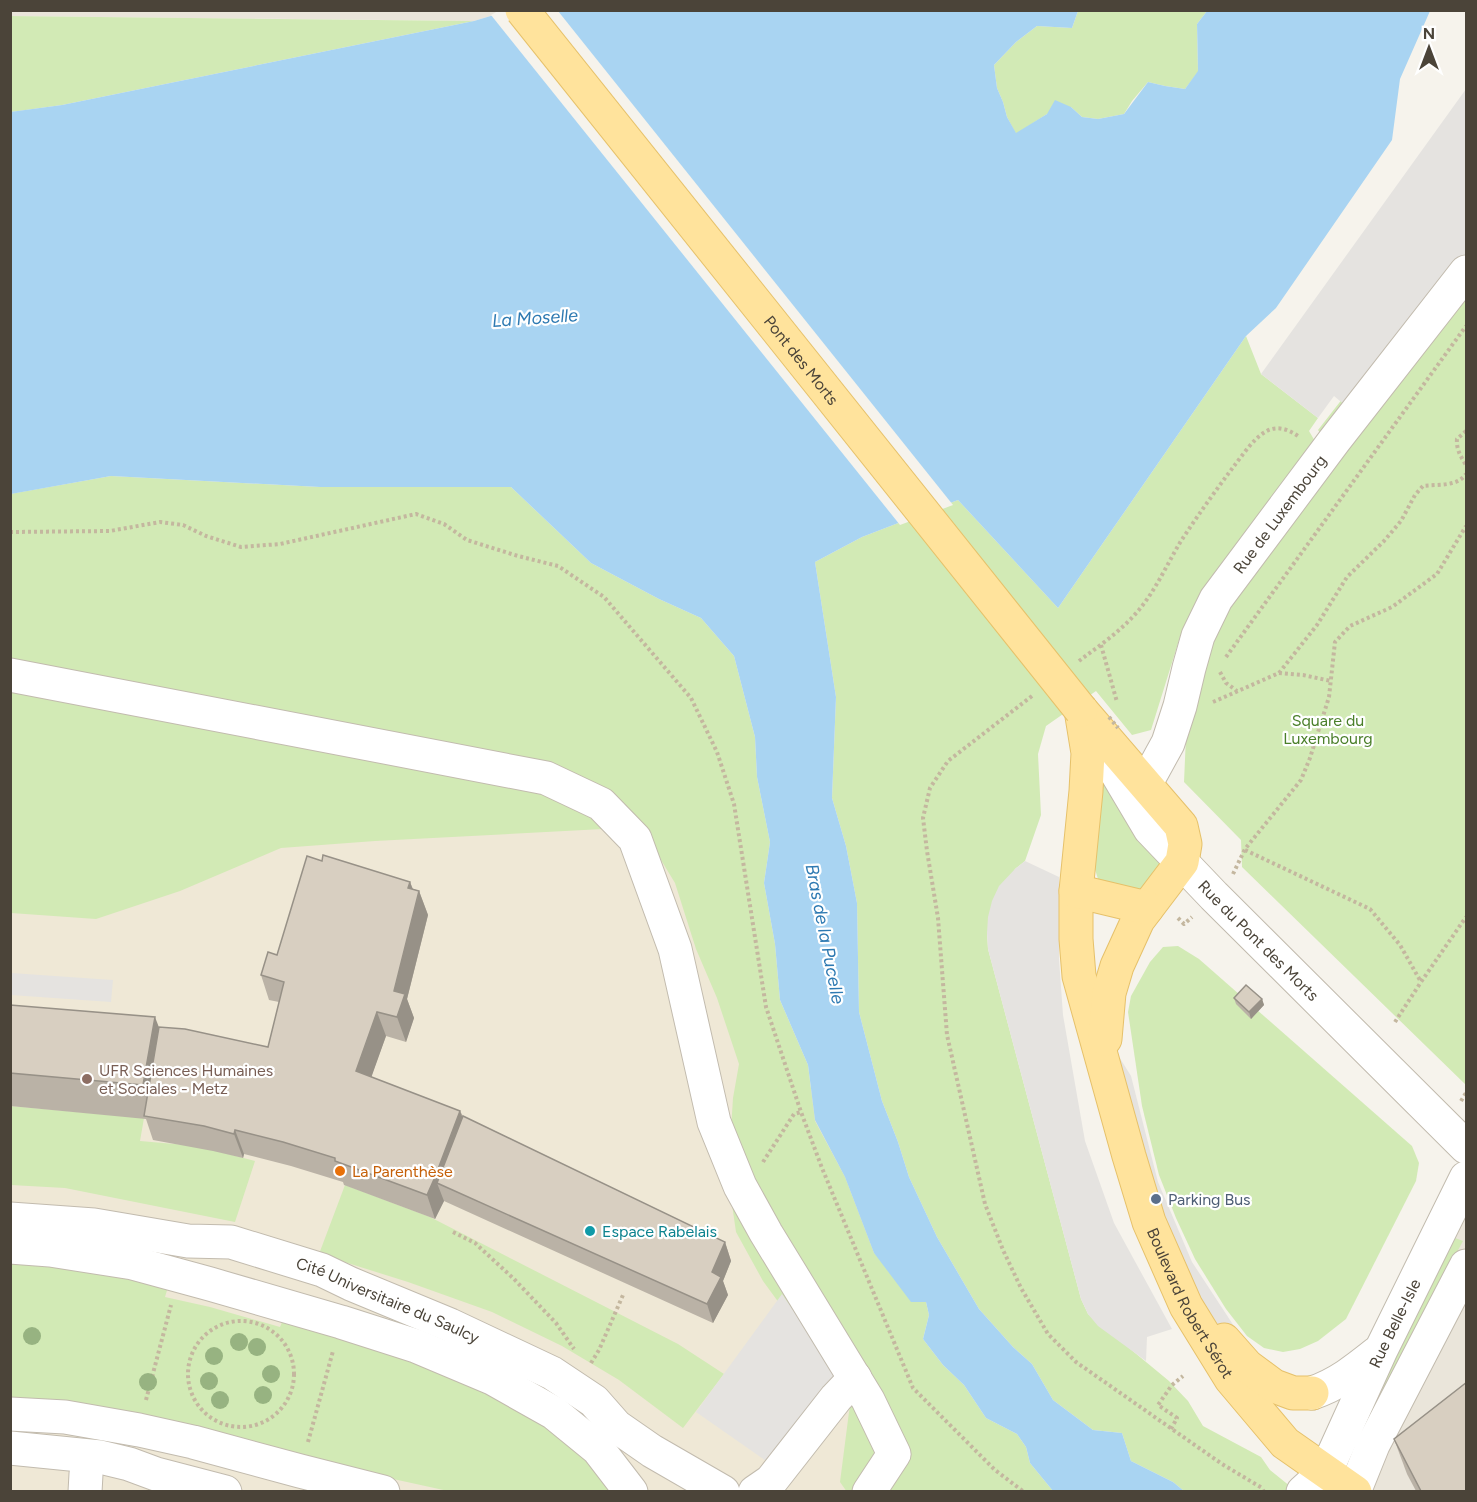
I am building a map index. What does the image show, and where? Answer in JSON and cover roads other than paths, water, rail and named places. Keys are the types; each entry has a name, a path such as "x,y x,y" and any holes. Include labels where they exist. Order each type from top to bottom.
{"main road":[{"name":"Pont des Morts","path":"522,10 1081,710"},
{"path":"1081,710 1181,825 1185,844 1182,862"},
{"name":"Boulevard Robert Sérot","path":"1081,710 1088,753 1076,891 1079,976 1149,1222 1186,1305 1231,1379 1285,1443 1339,1488"},
{"name":"Boulevard Robert Sérot","path":"1104,1063 1108,993 1117,966 1138,920 1162,912 1182,862"},
{"path":"1076,891 1162,912"},
{"path":"1181,1292 1247,1366 1274,1386 1293,1393 1312,1394"}],"street":[{"name":"Rue de Luxembourg","path":"1146,783 1168,743 1198,636 1216,599 1334,441 1467,272"},
{"path":"10,675 546,778 601,804 635,839 675,949 714,1122 740,1186 766,1233 868,1400 894,1454 869,1491"},
{"name":"Rue du Pont des Morts","path":"1081,710 1150,829 1214,896 1467,1147"},
{"name":"Rue Belle-Isle","path":"1339,1488 1381,1350 1467,1178"},
{"name":"Cité Universitaire du Saulcy","path":"10,1219 94,1225 188,1241 231,1242 321,1270 450,1325 552,1373 594,1401 616,1426 652,1451 723,1491"},
{"path":"10,1247 50,1250 133,1263 190,1277 416,1346 492,1378 554,1413 598,1449 631,1491"},
{"path":"1339,1488 1373,1445 1467,1266"},
{"path":"1312,1394 1352,1373 1381,1350"},
{"path":"755,1491 771,1481 836,1398 855,1378"},
{"path":"10,1414 65,1417 139,1430 383,1491"},
{"path":"10,1448 100,1457 225,1491"}],"water":[{"path":"507,11 1078,11 1072,28 1037,26 1016,42 994,65 997,88 1007,117 1016,133 1047,114 1055,100 1071,107 1082,117 1098,119 1124,114 1148,82 1185,89 1198,71 1197,24 1207,11 1430,11 1400,79 1392,140 1276,308 1246,336 1058,608 958,500 862,537 815,562 836,697 832,798 846,846 857,903 859,1012 882,1101 909,1177 937,1237 979,1309 1013,1347 1032,1364 1053,1400 1093,1430 1122,1433 1131,1461 1173,1482 1184,1491 1053,1491 1030,1463 1026,1447 1017,1434 986,1418 964,1385 943,1365 923,1339 929,1315 926,1302 911,1302 874,1253 845,1177 815,1120 808,1065 780,1000 775,944 764,883 770,842 757,777 755,737 734,656 701,618 591,563 511,487 320,487 111,476 11,494 10,112 62,105 474,21"}],"place":[{"name":"UFR Sciences Humaines et Sociales - Metz","path":"87,1079"},
{"name":"La Parenthèse","path":"340,1171"},
{"name":"Parking Bus","path":"1156,1199"},
{"name":"Espace Rabelais","path":"590,1231"}],"water label":[{"name":"La Moselle","path":"535,318"},
{"name":"Bras de la Pucelle","path":"825,934"}],"park label":[{"name":"Square du Luxembourg","path":"1328,729"}]}
